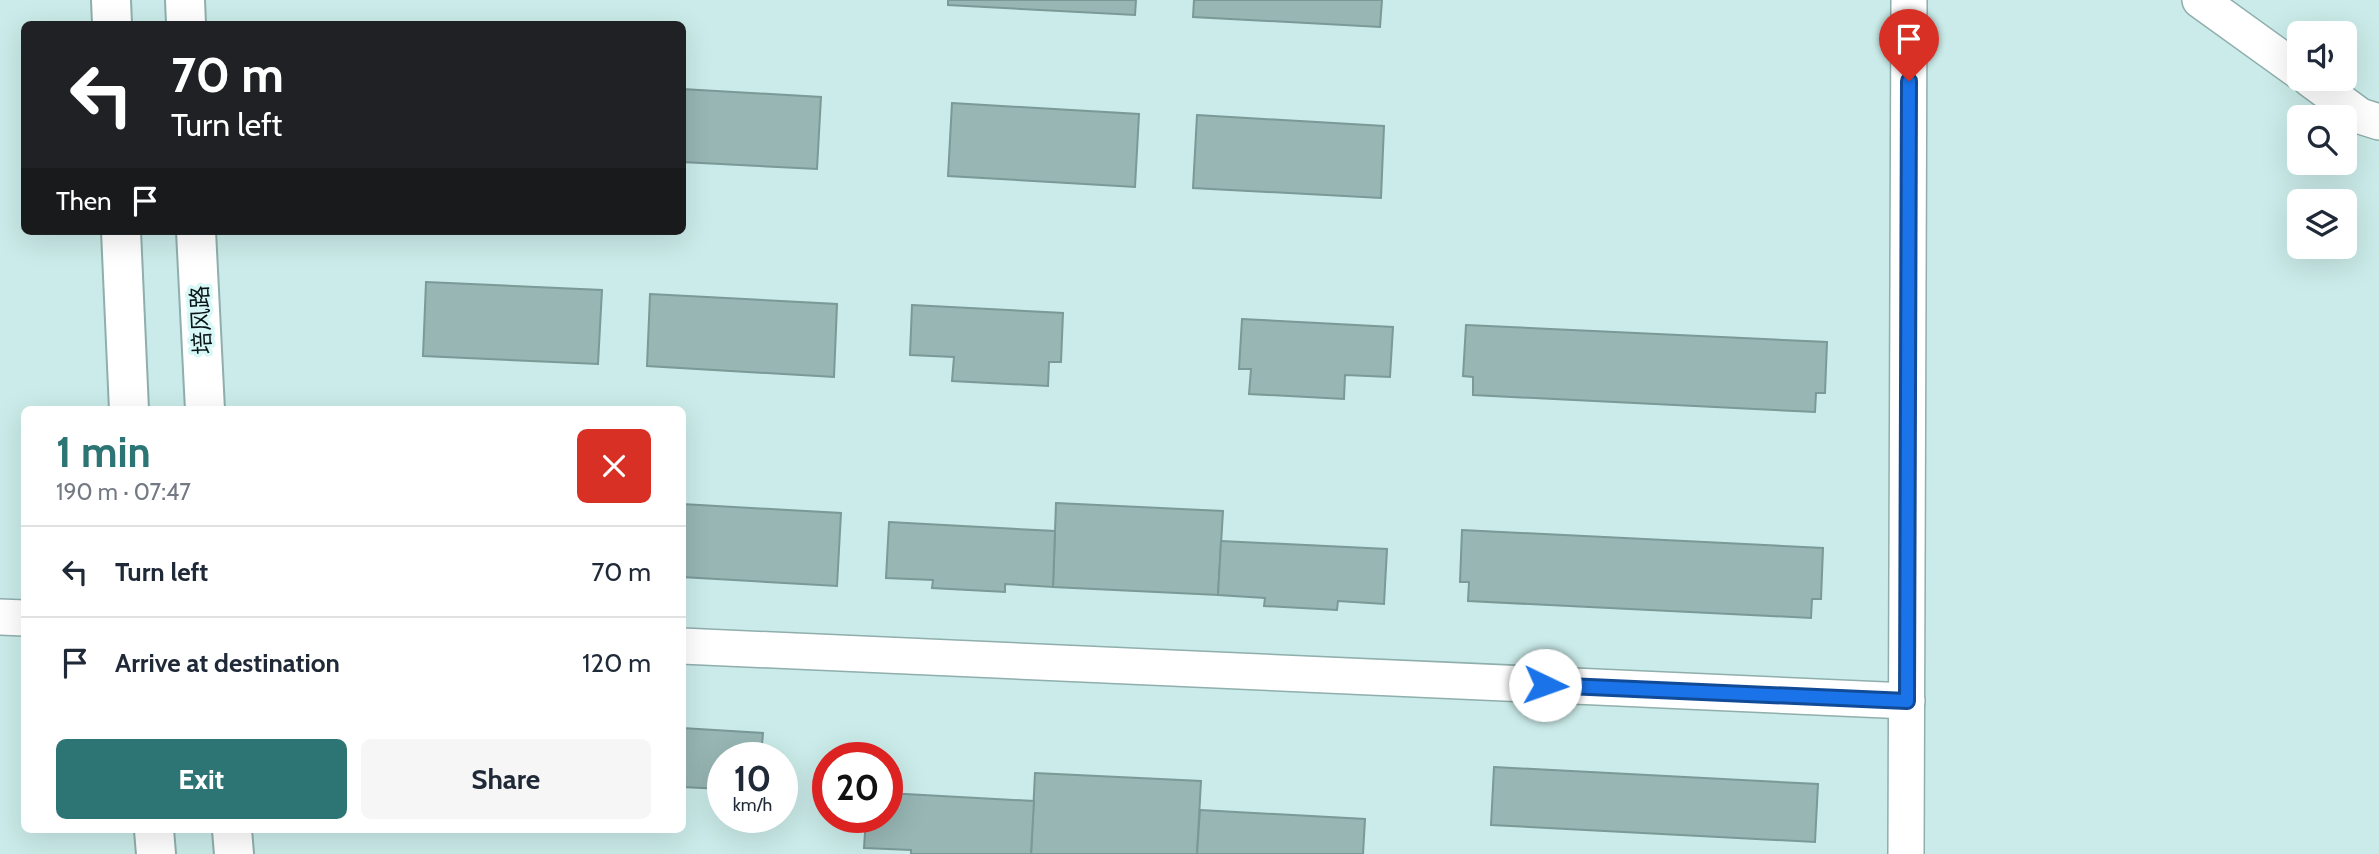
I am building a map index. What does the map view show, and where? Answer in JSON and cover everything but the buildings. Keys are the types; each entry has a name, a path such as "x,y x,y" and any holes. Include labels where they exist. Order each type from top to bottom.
{"main road":[{"path":"111,0 112,21"},
{"path":"185,0 186,21"},
{"path":"121,235 129,406"},
{"name":"培风路","path":"196,235 205,406"},
{"path":"154,833 156,854"},
{"path":"232,833 234,854"}],"street":[{"path":"1906,854 1909,0"},
{"path":"2200,0 2287,63"},
{"path":"2326,91 2360,116 2379,122"},
{"path":"0,617 21,618"},
{"path":"686,646 1907,701"}],"route":[{"path":"1545,685 1907,701 1909,81"}]}
